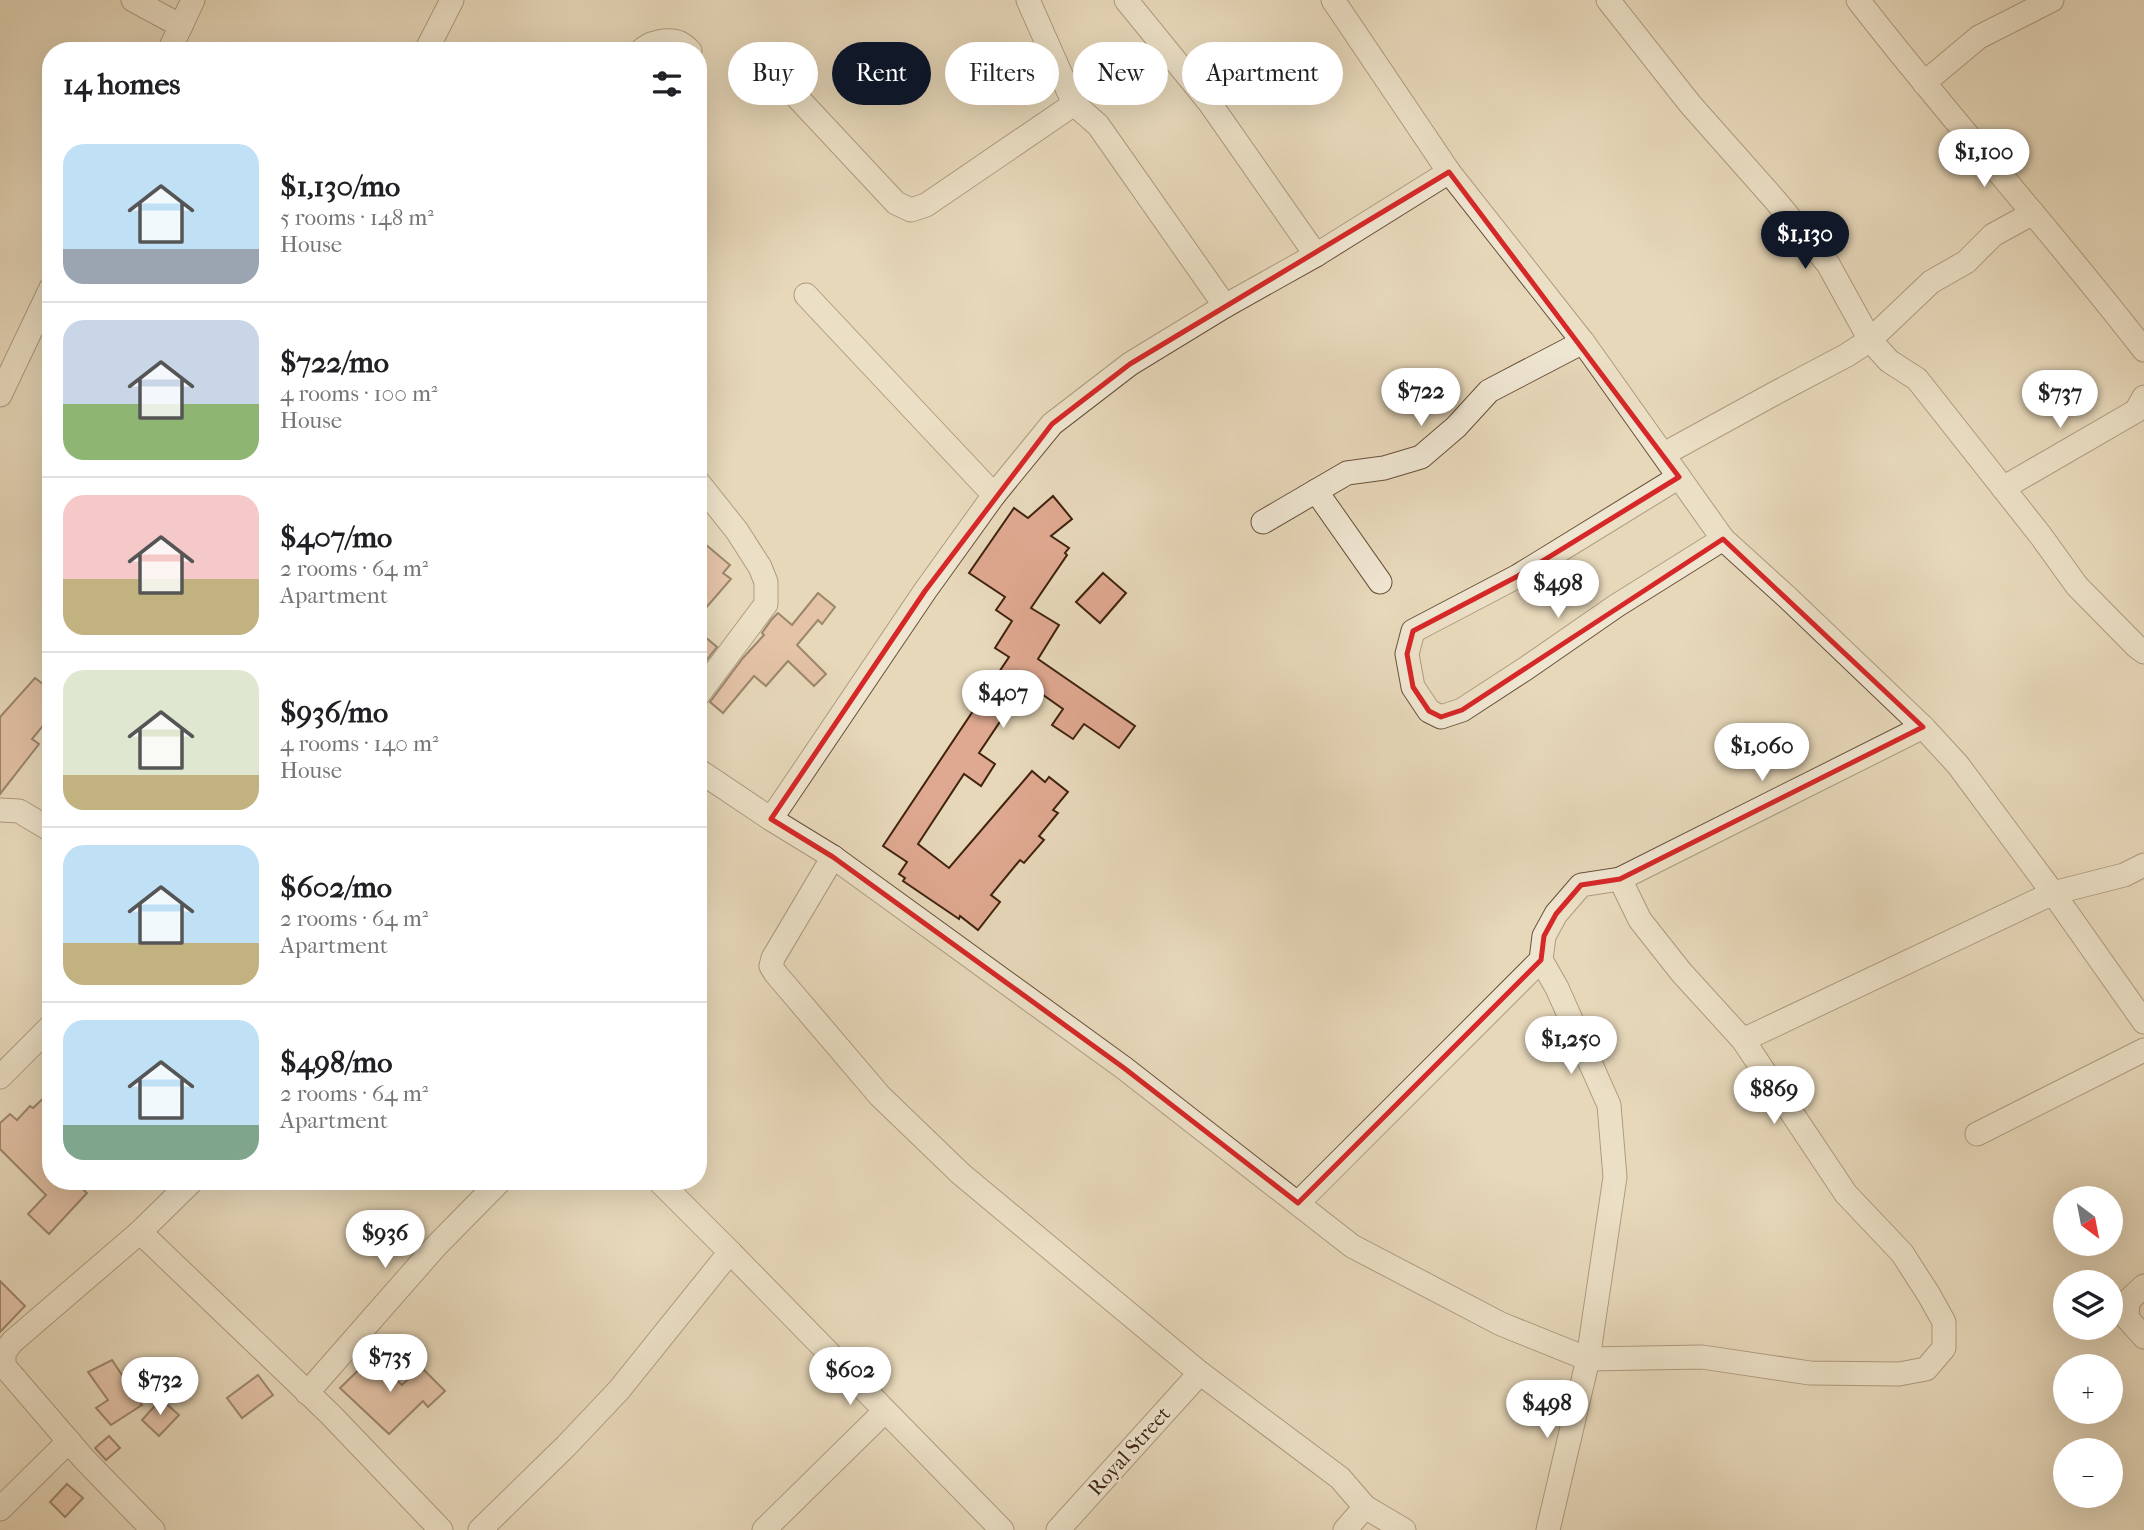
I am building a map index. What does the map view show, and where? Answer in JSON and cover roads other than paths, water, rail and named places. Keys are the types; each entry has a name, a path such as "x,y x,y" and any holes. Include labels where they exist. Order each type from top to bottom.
{"street":[{"path":"133,0 181,26"},
{"path":"173,42 193,0"},
{"path":"431,42 452,0"},
{"path":"1028,0 1073,102"},
{"path":"1126,0 1209,102 1316,255"},
{"path":"1333,0 1449,172 1583,342 1723,540 1923,727 1958,765 2144,1022"},
{"path":"1608,0 1690,104 1828,264 1870,340 1889,361 1917,379 2077,586 2141,646"},
{"path":"1858,0 2101,294 2144,350"},
{"path":"1924,83 1979,37 2052,0"},
{"path":"804,105 896,203 911,210 926,205 1073,105"},
{"path":"1075,105 1098,125 1225,306"},
{"path":"771,820 925,591 994,495 1052,424 1130,364 1316,255 1449,172"},
{"path":"1664,454 1870,340 1931,282 1966,262 1993,235 2033,213"},
{"path":"806,295 994,495"},
{"path":"0,395 42,307"},
{"path":"1262,522 1348,473 1384,468 1421,457 1456,427 1489,391 1583,342"},
{"path":"2003,488 2136,411 2144,397"},
{"path":"1679,477 1518,576 1413,631 1407,654 1413,687 1429,711 1441,717 1462,710 1616,606 1723,540"},
{"path":"1316,491 1380,582"},
{"path":"707,493 737,531 760,567 766,582 766,604 707,683"},
{"path":"1548,1530 1588,1359 1615,1177 1609,1105 1557,988 1541,960 1544,936 1556,914 1581,885 1620,879 1923,727"},
{"path":"707,776 771,820 833,857 1124,1068 1352,1246 1500,1324 1588,1359 1702,1357 1810,1373 1899,1374 1926,1368 1944,1348 1944,1322 1909,1264 1871,1218 1846,1194 1743,1040 1681,972 1640,920 1620,879"},
{"path":"0,810 19,811 42,825"},
{"path":"833,857 773,958 771,965 776,974 880,1096 961,1174 1200,1373 1340,1478 1365,1507 1404,1530"},
{"path":"1743,1040 2053,893 2124,875 2144,865"},
{"path":"1298,1203 1541,960"},
{"path":"0,1077 42,1035"},
{"path":"1977,1134 2144,1050"},
{"path":"153,1530 83,1459 4,1366 4,1353 12,1342 140,1232 183,1190"},
{"path":"307,1393 436,1246 491,1190"},
{"path":"668,1190 1002,1530"},
{"path":"140,1232 307,1393 441,1530"},
{"path":"480,1530 619,1390 730,1252"},
{"path":"2144,1286 2128,1301 2127,1318 2144,1337"},
{"name":"Royal Street","path":"1058,1530 1200,1373"},
{"path":"764,1530 885,1412"},
{"path":"0,1509 69,1441"},
{"path":"1345,1530 1365,1507"}]}
